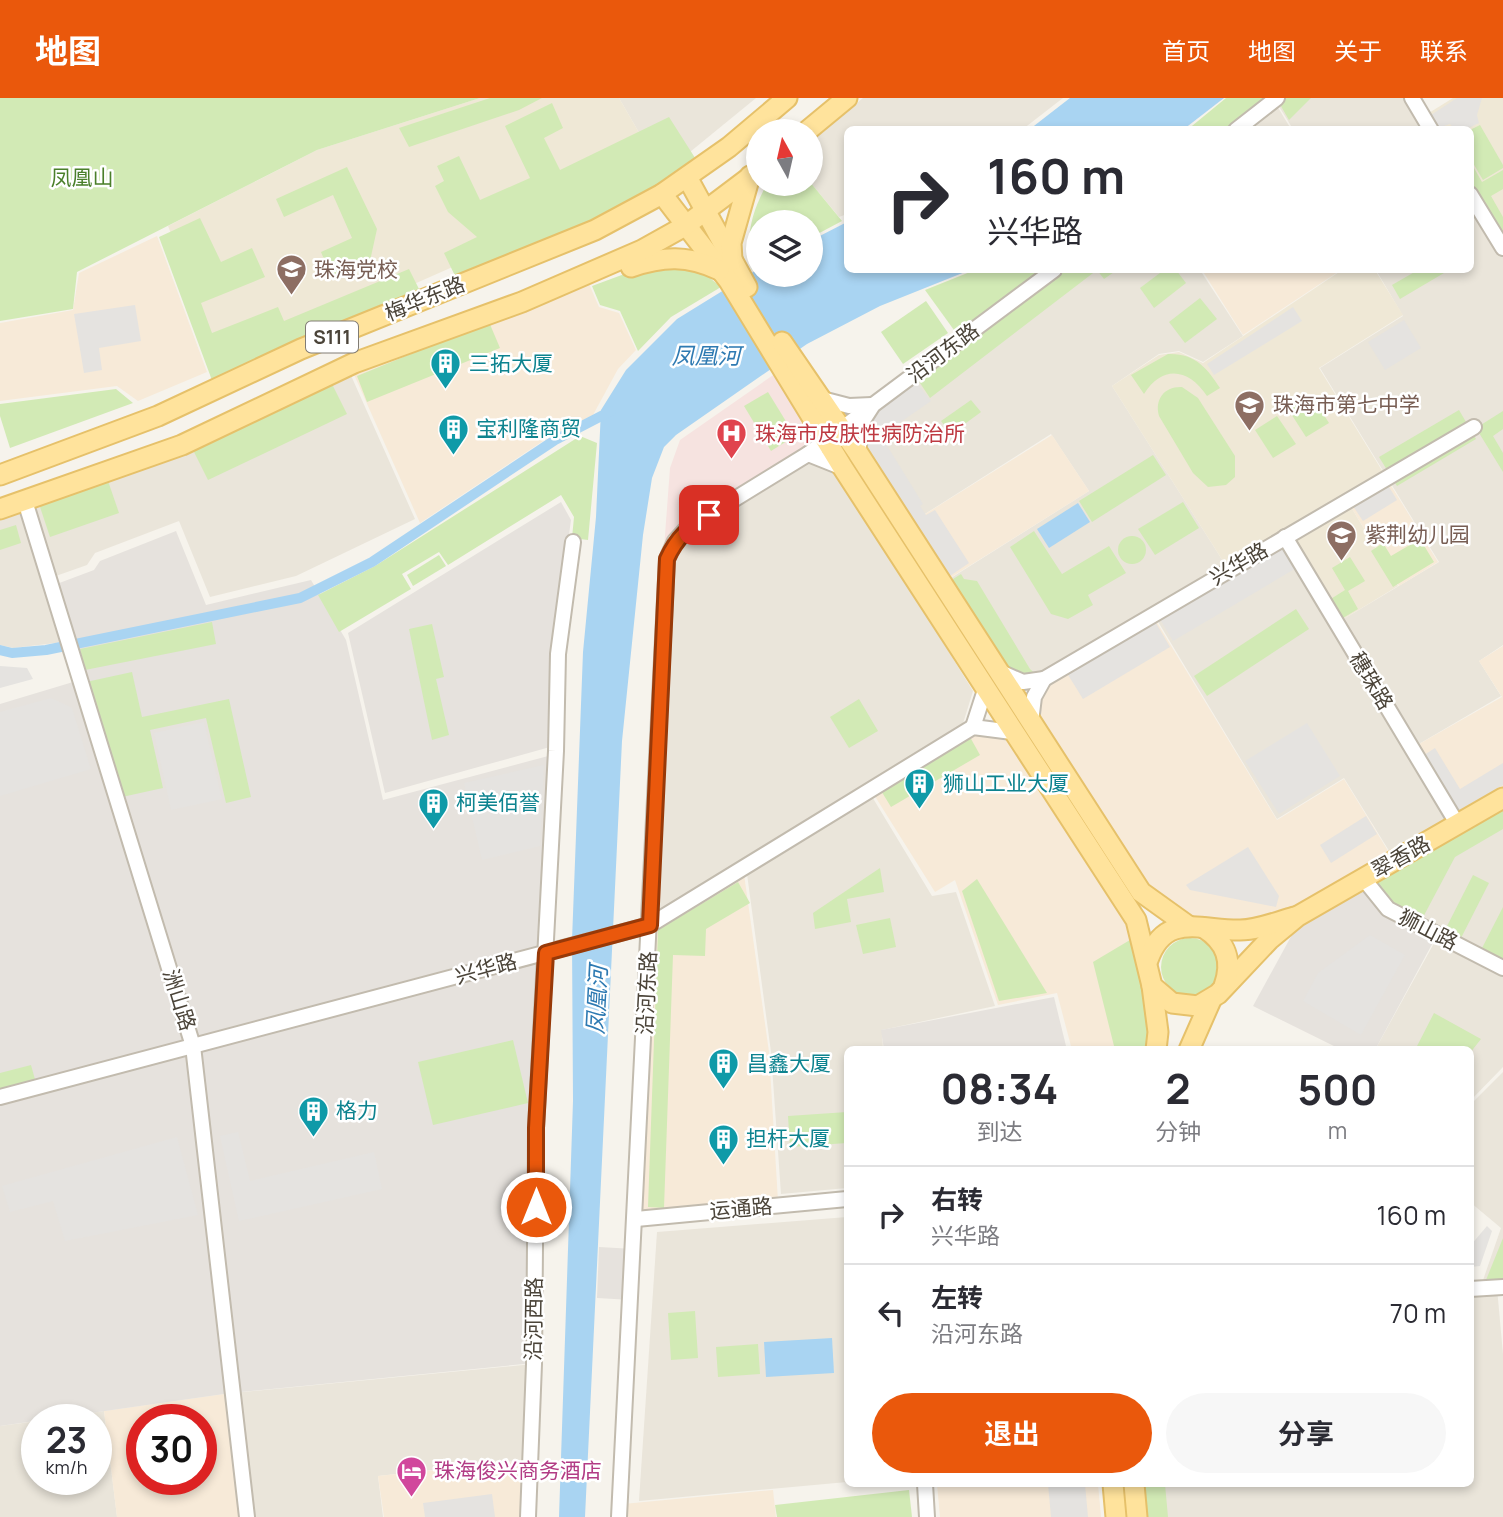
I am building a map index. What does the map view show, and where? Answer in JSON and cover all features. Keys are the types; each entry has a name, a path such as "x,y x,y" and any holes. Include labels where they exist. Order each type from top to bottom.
{"main road":[{"name":"梅华东路","path":"0,475 158,416 301,349 595,230 662,194 687,177 729,147 788,98"},
{"path":"822,119 847,98"},
{"path":"687,177 706,211 730,272 833,433 859,453 1141,892 1224,946 1229,960 1217,993 1191,1046"},
{"name":"梅华东路","path":"0,509 182,445 354,363 549,289 642,250 685,226 746,179"},
{"path":"662,194 685,226 730,272"},
{"path":"730,272 731,243 746,196"},
{"path":"549,289 600,278 666,257 704,263 730,272"},
{"path":"788,363 822,399 843,468 1136,920 1148,960 1158,1031 1156,1046"},
{"name":"翠香路","path":"1298,916 1503,798"},
{"path":"1148,960 1152,946 1174,928 1244,931 1298,916"},
{"path":"1152,986 1172,1003 1198,1006 1217,993 1298,916"},
{"path":"1113,1487 1116,1517"},
{"path":"1134,1487 1137,1517"}],"street":[{"path":"1241,126 1277,98"},
{"path":"1412,98 1429,126"},
{"path":"1474,201 1503,248"},
{"name":"沿河东路","path":"619,1517 667,559 675,541 687,529 808,454 1050,273"},
{"path":"822,399 849,406 873,405"},
{"path":"859,453 862,422 873,405"},
{"name":"兴华路","path":"1044,679 1474,427"},
{"path":"808,454 843,468"},
{"name":"洲山路","path":"25,501 193,1046 247,1517"},
{"name":"穗珠路","path":"1285,537 1458,825"},
{"name":"沿河西路","path":"528,1517 534,1364 536,1128 558,654 573,542"},
{"path":"998,671 1023,682 1044,679"},
{"path":"1031,722 1034,697 1044,679"},
{"path":"985,690 973,727 1012,732"},
{"name":"兴华路","path":"0,1097 650,925 973,727"},
{"name":"狮山路","path":"1363,878 1388,909 1503,968"},
{"name":"运通路","path":"636,1219 844,1199"},
{"path":"1474,1289 1503,1287"},
{"path":"925,1487 927,1517"}],"shaded area":[{"name":"珠海党校","path":"480,98 619,98 663,174 224,368 168,226 317,150"},
{"path":"619,98 756,98 663,174"},
{"path":"863,98 1063,98 1027,126 844,126 844,215 839,217 822,196 823,130"},
{"path":"1411,98 1428,126 1291,126 1275,100"},
{"path":"1453,98 1503,98 1503,246 1474,199 1474,126 1430,126 1424,116"},
{"path":"1457,98 1482,98 1477,115 1479,123 1473,126 1433,126 1428,117"},
{"path":"1274,101 1289,126 1242,126"},
{"path":"1474,203 1503,251 1503,645 1479,661 1501,696 1412,748 1337,623 1439,562 1320,368 1403,316 1378,273 1474,273"},
{"path":"157,236 207,372 138,401 117,386 0,401 0,323 73,310 79,273"},
{"path":"1049,273 1202,273 1243,336 1203,362 1179,351 1159,354 1112,386 1228,569 1043,678 1023,681 943,583 1089,491 1051,434 906,526 864,423"},
{"path":"1204,273 1336,273 1243,335"},
{"name":"珠海市第七中学","path":"1338,273 1377,273 1403,315 1319,368 1386,477 1228,569 1112,386 1159,355 1179,352 1203,363"},
{"path":"589,284 599,307 619,313 636,350 618,369 593,415 546,439 420,523 352,370 550,291"},
{"path":"135,305 141,341 99,348 102,370 84,373 74,314"},
{"path":"1293,307 1302,321 1214,375 1207,364"},
{"path":"1404,320 1421,348 1385,370 1368,342"},
{"path":"349,371 415,519 296,576 210,597 179,521 95,553 87,565 53,577 32,504"},
{"name":"珠海市皮肤性病防治所","path":"779,371 805,415 804,454 685,526 663,562 670,468 680,440"},
{"path":"913,378 931,401 892,428 886,444 923,504 920,506 926,515 935,510 969,563 944,580 863,453 865,423 874,407"},
{"path":"1052,435 1089,491 942,583 906,526"},
{"path":"811,463 840,476 973,691 961,730 657,916 675,560 694,532"},
{"path":"1387,479 1438,562 1399,586 1348,502"},
{"path":"1386,482 1397,500 1363,521 1351,503"},
{"path":"561,502 571,520 552,657 550,747 385,793 348,633"},
{"name":"紫荆幼儿园","path":"1348,502 1398,586 1337,623 1287,538"},
{"path":"24,506 64,642 13,648 0,645 0,513"},
{"path":"176,531 206,605 311,580 346,640 383,800 552,755 534,1363 231,1393 154,1404 126,1404 126,1408 112,1410 112,1404 21,1404 21,1423 0,1426 0,704 83,679 54,585 94,570 100,561"},
{"path":"1285,539 1452,818 1391,854 1344,778 1277,819 1154,615"},
{"path":"1283,542 1298,567 1173,641 1158,616"},
{"path":"1153,616 1277,820 1344,779 1390,854 1280,920 1187,924 1142,892 1032,722 1044,680"},
{"path":"1153,618 1170,647 1083,699 1065,670"},
{"path":"1503,646 1503,787 1453,816 1412,748 1502,697 1479,661"},
{"path":"0,666 27,668 33,679 0,688"},
{"path":"51,698 72,708 91,769 0,796 0,712"},
{"path":"204,722 222,799 171,810 154,733"},
{"path":"1307,723 1340,776 1279,814 1245,761"},
{"path":"973,727 1011,732 1136,921 1155,1046 1071,1046 1057,993 998,1005 955,880 935,892 871,790"},
{"path":"1435,748 1460,789 1503,763 1503,785 1455,813 1421,757"},
{"path":"544,765 540,846 482,860 464,783"},
{"path":"871,795 932,896 956,892 995,1006 882,1030 883,1046 844,1046 844,1188 781,1194 771,1052 747,874"},
{"path":"1503,796 1503,968 1389,908"},
{"path":"1366,816 1377,834 1331,863 1320,845"},
{"path":"1248,847 1279,896 1276,907 1190,890 1186,885"},
{"path":"744,874 769,1052 778,1201 641,1214 653,928"},
{"path":"1363,879 1437,935 1377,1046 1334,1046 1253,1006 1300,920"},
{"path":"1370,935 1405,955 1361,1035 1303,1001 1318,973"},
{"path":"1438,936 1503,970 1503,1067 1474,1097 1474,1046 1377,1046"},
{"path":"1054,997 1066,1046 883,1046 881,1030"},
{"path":"1503,1072 1503,1285 1481,1286 1501,1228 1474,1205 1474,1101"},
{"path":"238,1132 250,1181 374,1152 382,1189 239,1221 220,1136"},
{"path":"177,1137 198,1215 65,1241 53,1201 10,1212 2,1186"},
{"path":"844,1217 844,1482 639,1501 657,1232"},
{"path":"1487,1226 1492,1231 1480,1266 1474,1267 1474,1241"},
{"path":"599,1247 634,1249 631,1300 597,1298"},
{"path":"1497,1288 1503,1354 1503,1517 1138,1517 1135,1487 1474,1487 1474,1290"},
{"path":"533,1364 533,1459 378,1476 383,1517 247,1517 232,1393"},
{"path":"231,1393 247,1517 117,1517 112,1476 112,1410 126,1408 126,1495 217,1495 217,1404 153,1404"},
{"path":"21,1423 21,1495 112,1495 112,1476 117,1517 0,1517 0,1426"},
{"path":"533,1460 528,1517 384,1517 378,1476"},
{"path":"937,1487 1098,1487 1101,1517 940,1517"},
{"path":"1048,1487 1085,1487 1088,1517 1051,1517"},
{"path":"773,1490 776,1517 622,1517 623,1504"},
{"path":"492,1494 495,1517 425,1517 423,1503"}],"green space":[{"name":"凤凰山","path":"0,98 480,98 317,150 77,272 73,309 0,321"},
{"path":"490,98 542,98 519,110 409,147 399,128"},
{"path":"1226,98 1274,98 1237,126 1192,126"},
{"path":"1282,98 1311,98 1289,120 1278,101"},
{"path":"552,103 563,128 544,138 560,170 669,117 697,161 659,190 457,280 444,253 477,237 448,212 435,186 444,181 437,166 459,156 480,200 530,178 505,126"},
{"path":"1480,125 1503,165 1503,168 1483,180 1474,165 1474,128"},
{"path":"347,167 377,229 370,261 332,278 321,252 352,238 333,195 284,217 276,199"},
{"path":"1474,168 1482,182 1503,170 1503,189 1491,196 1503,217 1503,241 1474,193"},
{"path":"761,196 821,196 842,221 823,231 823,210 755,210"},
{"path":"200,218 221,262 252,248 265,277 201,303 212,333 278,307 284,321 409,269 422,295 213,383 159,237"},
{"path":"670,264 701,271 721,287 671,317 638,351 620,311 600,305 592,286 646,266"},
{"path":"968,273 1047,273 959,337 925,290"},
{"path":"1054,273 1093,273 930,398 916,377"},
{"path":"1099,273 1113,273 1104,279"},
{"path":"1160,273 1178,273 1186,283 1154,308 1140,288"},
{"path":"1413,273 1444,273 1400,299 1392,285"},
{"path":"1200,298 1217,319 1185,343 1169,322"},
{"path":"926,301 948,333 903,364 881,332"},
{"path":"489,322 500,348 367,402 357,376"},
{"path":"1168,354 1193,359 1210,374 1220,388 1207,396 1192,380 1168,374 1151,384 1144,394 1131,375"},
{"path":"332,384 347,414 208,480 193,450"},
{"path":"1176,387 1182,387 1198,398 1235,456 1235,477 1226,485 1208,487 1193,473 1159,416 1158,404 1162,395"},
{"path":"116,389 133,403 10,448 0,416 0,404"},
{"path":"768,392 795,436 771,451 744,406"},
{"path":"1311,395 1329,423 1306,437 1288,409"},
{"path":"971,400 981,412 951,434 941,421"},
{"path":"1459,410 1476,439 1397,486 1379,457"},
{"path":"1503,411 1503,429 1493,436 1503,453 1503,472 1476,428"},
{"path":"1277,416 1296,444 1273,458 1255,430"},
{"path":"580,436 597,443 588,540 572,538 574,517 561,495 448,565 439,552 402,574 411,589 339,632 318,595 375,566"},
{"path":"1153,455 1166,475 1092,522 1079,501"},
{"path":"108,481 119,513 50,537 39,504"},
{"path":"1183,502 1199,528 1155,555 1138,529"},
{"path":"16,525 21,543 0,550 0,530"},
{"path":"1034,531 1062,574 1109,546 1126,573 1088,595 1093,605 1068,619 1051,614 1010,547"},
{"path":"1132,536 1142,540 1146,550 1142,560 1132,564 1122,560 1118,550 1122,540"},
{"path":"1420,539 1434,562 1393,587 1371,551 1383,543 1391,556"},
{"path":"439,555 446,566 413,586 407,575"},
{"path":"1350,557 1365,581 1348,591 1358,609 1338,621 1326,602 1345,590 1332,568"},
{"path":"961,574 964,579 977,581 1030,669 1039,677 1023,679 999,669 945,584"},
{"path":"1296,609 1309,629 1207,696 1194,676"},
{"path":"212,622 216,644 85,670 80,649"},
{"path":"432,624 444,677 436,679 449,735 432,740 409,629"},
{"path":"132,672 142,717 229,699 251,797 226,803 206,718 150,730 163,788 122,797 86,682"},
{"path":"859,699 878,731 849,748 830,717"},
{"path":"970,737 980,755 891,807 880,789"},
{"path":"1503,801 1503,829 1455,857 1421,921 1392,906 1369,878"},
{"path":"880,868 884,892 847,899 851,922 815,929 813,913"},
{"path":"1473,875 1489,883 1460,940 1444,932"},
{"path":"977,879 1047,993 999,1001 962,891"},
{"path":"738,882 750,903 706,929 705,956 673,955 664,1208 648,1207 658,930"},
{"path":"1503,907 1503,963 1480,952"},
{"path":"890,918 896,947 863,954 856,925"},
{"path":"1135,937 1151,1033 1149,1046 1114,1046 1093,962"},
{"path":"1190,938 1206,943 1214,951 1219,967 1214,983 1206,991 1190,996 1174,991 1166,983 1161,967 1166,951 1174,943"},
{"path":"1434,1013 1481,1039 1474,1048 1417,1046"},
{"path":"513,1040 528,1103 433,1125 418,1062"},
{"path":"31,1065 36,1083 0,1093 0,1073"},
{"path":"844,1112 844,1143 790,1147 788,1116"},
{"path":"1503,1238 1503,1284 1484,1285"},
{"path":"695,1311 698,1358 671,1360 668,1313"},
{"path":"758,1344 760,1374 718,1377 716,1347"},
{"path":"1139,1487 1165,1487 1168,1517 1142,1517"},
{"path":"909,1490 912,1517 777,1517 775,1505"}],"water":[{"path":"1070,98 1224,98 1188,126 1034,126"},
{"name":"凤凰河","path":"844,224 844,273 962,273 880,306 807,344 676,435 664,447 652,478 643,535 622,741 585,1517 559,1517 573,1101 572,940 583,652 596,517 601,410 626,370 677,319 746,276 746,287 823,287 823,234"},
{"path":"1078,503 1090,522 1049,548 1037,529"},
{"path":"832,1338 834,1373 766,1377 764,1342"}],"waterway":[{"path":"0,650 12,653 46,650 300,598 372,562 555,440 611,411"}],"place":[{"name":"珠海党校","path":"291,297"},
{"name":"三拓大厦","path":"446,391"},
{"name":"珠海市第七中学","path":"1250,432"},
{"name":"宝利隆商贸","path":"453,456"},
{"name":"珠海市皮肤性病防治所","path":"732,461"},
{"name":"紫荆幼儿园","path":"1342,562"},
{"name":"狮山工业大厦","path":"920,811"},
{"name":"柯美佰誉","path":"433,830"},
{"name":"昌鑫大厦","path":"724,1091"},
{"name":"格力","path":"313,1138"},
{"name":"担杆大厦","path":"723,1166"},
{"name":"珠海俊兴商务酒店","path":"411,1498"}],"route":[{"path":"536,1207 536,1128 546,953 650,925 667,559 675,541 687,529 709,515"}]}
